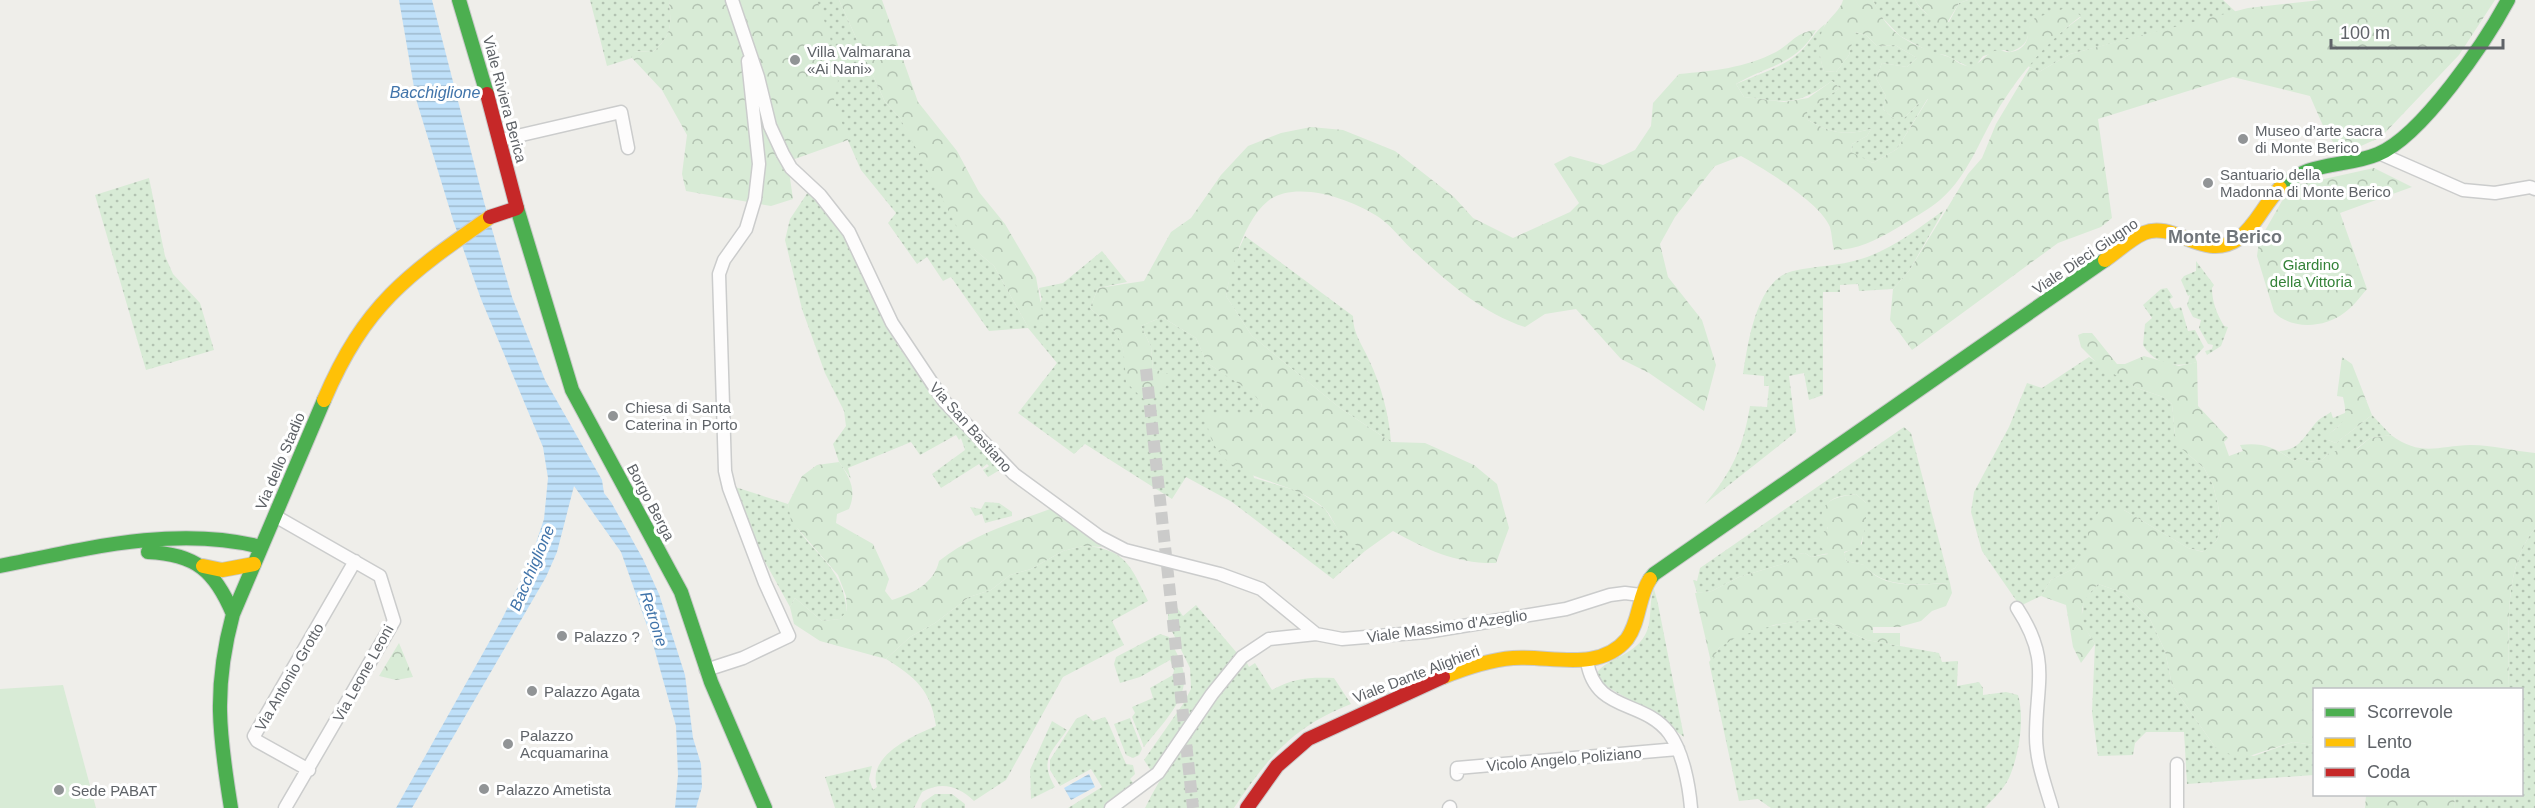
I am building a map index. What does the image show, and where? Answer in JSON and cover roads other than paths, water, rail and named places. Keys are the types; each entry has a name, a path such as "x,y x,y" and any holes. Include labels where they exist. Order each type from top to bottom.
{"main road":[{"name":"Viale Riviera Berica","path":"459,0 500,140 517,208"},
{"name":"Viale Dieci Giugno","path":"1641,595 1654,574 2144,233 2156,230 2195,245 2228,244 2251,225 2283,184 2308,170 2380,153 2406,133 2451,86 2498,22 2508,0"},
{"name":"Borgo Berga","path":"517,208 572,390 681,592 706,670 765,808"},
{"name":"Via dello Stadio","path":"231,808 219,732 218,699 224,647 233,614 342,358 368,318 391,291 432,257 493,216 517,208"},
{"path":"0,566 112,545 221,537 243,540 261,548"},
{"path":"86,551 162,552 180,555 203,566 222,570 254,564"},
{"path":"203,566 217,581 233,614"},
{"path":"1587,661 1608,652 1627,639 1637,619 1641,595"},
{"name":"Viale Dante Alighieri","path":"1247,808 1278,766 1299,745 1322,730 1443,678 1489,663 1538,657 1587,661"}],"street":[{"path":"706,670 744,658 789,636 729,488 723,453 718,274 724,260 746,229 755,199 759,164 757,126 748,70 748,48 732,0"},
{"name":"Via San Bastiano","path":"748,48 770,126 791,168 820,195 849,232 892,323 926,376 944,401 994,455 1037,492 1112,543 1125,550 1220,574 1261,589 1316,634"},
{"path":"500,140 621,112 628,147"},
{"path":"2380,153 2394,162 2463,189 2495,194 2530,187 2535,189"},
{"name":"Via Leone Leoni","path":"275,516 380,576 393,621 285,808"},
{"name":"Via Antonio Grotto","path":"309,770 257,741 255,736 355,561"},
{"name":"Viale Massimo d'Azeglio","path":"1111,808 1158,773 1212,694 1242,657 1269,639 1316,634 1342,639 1426,632 1566,609 1610,595 1625,593 1641,595"},
{"path":"2017,608 2028,624 2040,665 2036,736 2039,766 2052,808"},
{"path":"1587,661 1590,678 1598,691 1640,712 1667,731 1678,749 1691,808"},
{"name":"Vicolo Angelo Poliziano","path":"1457,774 1456,768 1678,749"},
{"path":"2177,764 2177,808"}],"water":[{"name":"Bacchiglione","path":"399,0 432,0 484,202 512,297 545,380 602,480 604,493 643,559 659,594 685,675 693,738 701,764 702,787 696,808 675,808 678,775 676,726 651,637 621,552 574,486 557,552 546,577 412,808 396,808 501,621 529,564 544,519 548,478 543,447 481,299 453,220 416,99"},
{"path":"1089,774 1095,787 1071,800 1064,788"}],"tunnel":[{"path":"1146,369 1193,808"}],"place":[{"name":"Villa Valmarana «Ai Nani»","path":"795,60"},
{"name":"Museo d’arte sacra di Monte Berico","path":"2243,139"},
{"name":"Santuario della Madonna di Monte Berico","path":"2208,183"},
{"name":"Chiesa di Santa Caterina in Porto","path":"613,416"},
{"name":"Palazzo ?","path":"562,636"},
{"name":"Palazzo Agata","path":"532,691"},
{"name":"Palazzo Acquamarina","path":"508,744"},
{"name":"Palazzo Ametista","path":"484,789"},
{"name":"Sede PABAT","path":"59,790"}],"district":[{"name":"Monte Berico","path":"2225,237"}],"park label":[{"name":"Giardino della Vittoria","path":"2311,272"}],"water label":[{"name":"Retrone","path":"654,619"}]}
